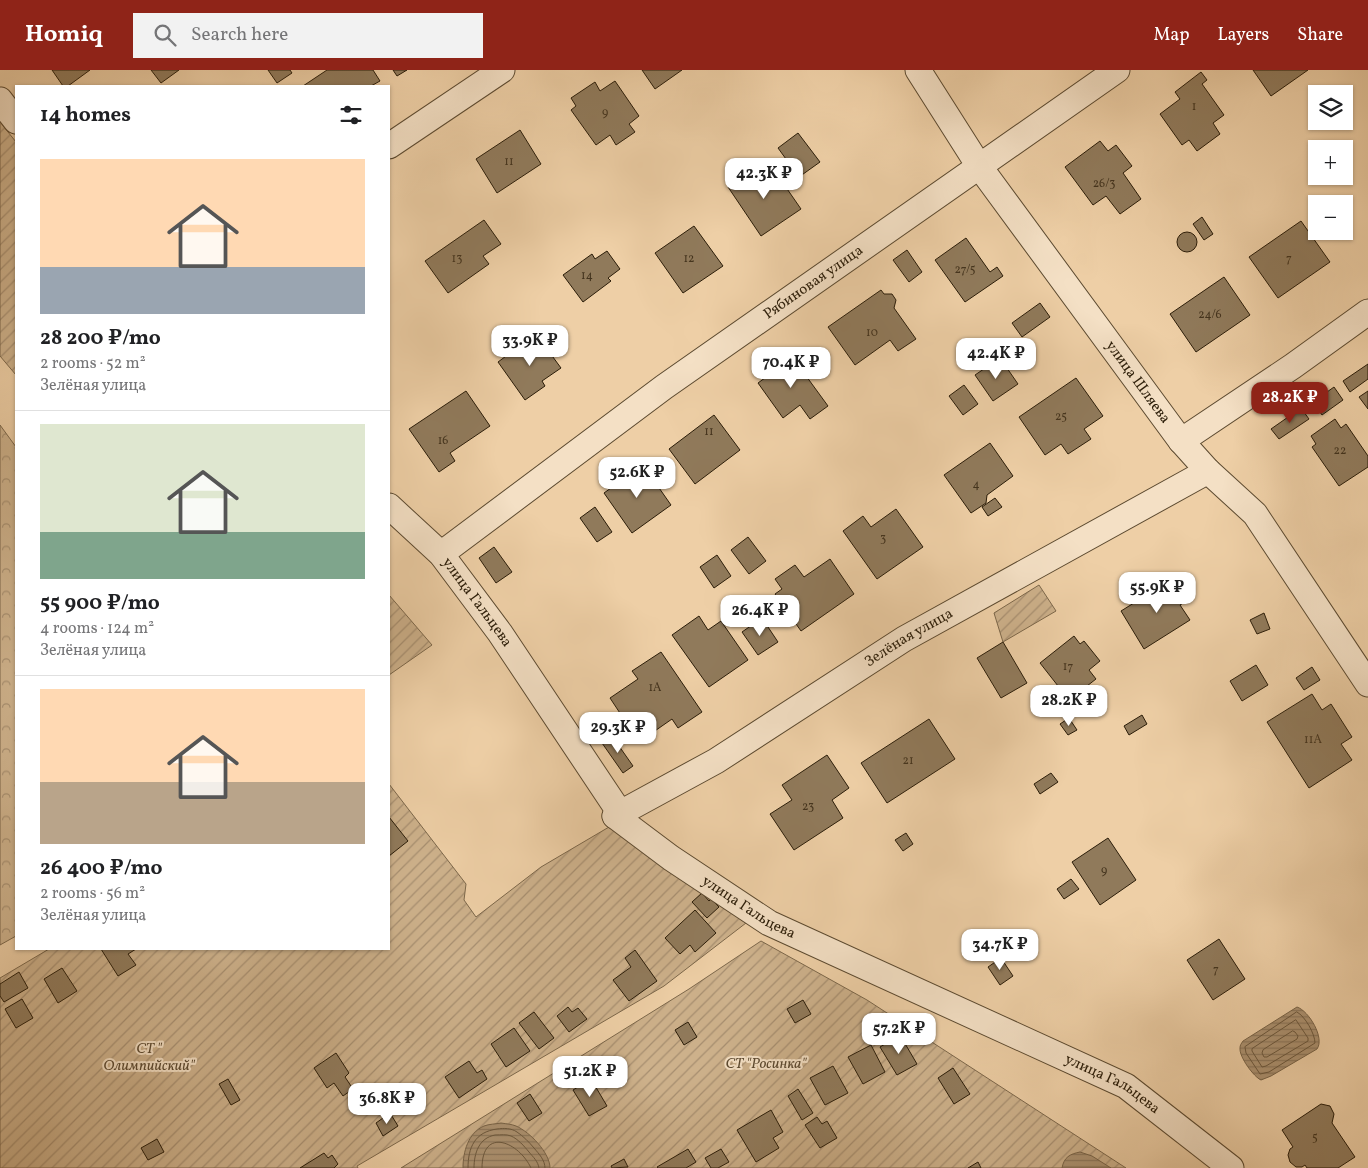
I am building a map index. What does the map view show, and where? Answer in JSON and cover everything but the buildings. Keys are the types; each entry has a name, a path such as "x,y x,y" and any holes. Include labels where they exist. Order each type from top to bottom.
{"street":[{"path":"390,145 502,70"},
{"name":"улица Шляева","path":"918,70 979,166 1181,441 1208,471 1255,514 1368,684"},
{"name":"Рябиновая улица","path":"441,554 664,387 1117,70"},
{"path":"0,100 15,120"},
{"path":"1181,441 1293,366 1368,312"},
{"name":"Зелёная улица","path":"615,816 716,761 904,639 1208,471"},
{"name":"улица Гальцева","path":"390,507 441,554 500,633 618,810 615,816 671,858 769,923 1126,1086 1231,1168"}],"green space":[{"path":"0,122 15,141 15,374 0,356"},
{"path":"0,425 15,446 15,937 0,945"},
{"path":"1039,585 1056,611 1003,642 994,613"},
{"path":"390,596 432,645 390,674"},
{"name":"СТ \" Олимпийский\"","path":"390,785 466,884 464,900 476,917 541,867 609,827 746,923 664,986 357,1166 358,1168 0,1168 0,978 47,950 390,950"},
{"name":"СТ \"Росинка\"","path":"761,941 867,1000 1126,1168 401,1168 689,989"}],"water":[{"path":"1297,1007 1315,1025 1319,1038 1317,1049 1261,1080 1244,1061 1240,1052 1241,1044"},
{"path":"501,1123 516,1126 533,1138 547,1156 550,1168 463,1168 465,1150 474,1133 484,1126"},
{"path":"1080,1152 1092,1156 1111,1168 1062,1168 1064,1161 1068,1157"}]}
